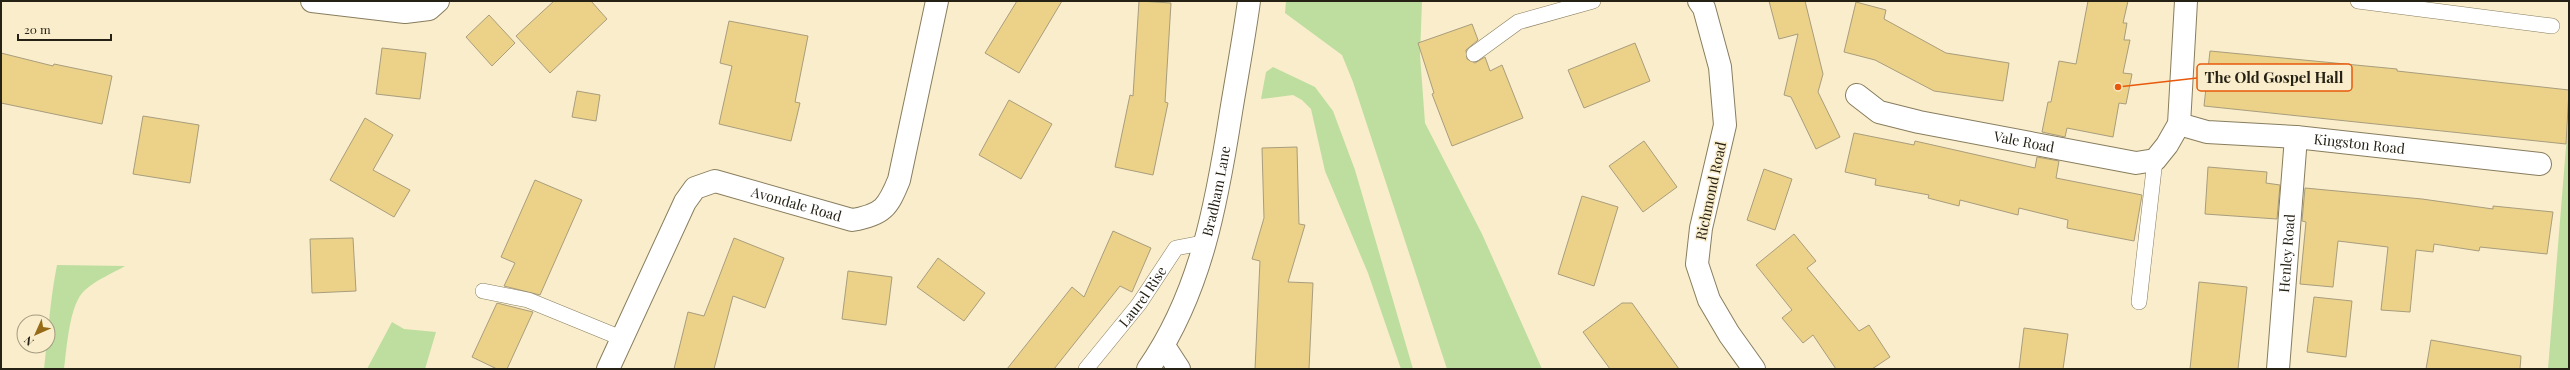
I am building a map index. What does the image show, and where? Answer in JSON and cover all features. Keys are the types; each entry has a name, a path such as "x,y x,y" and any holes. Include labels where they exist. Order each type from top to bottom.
{"street":[{"path":"312,1 405,12 430,9 438,1"},
{"name":"Avondale Road","path":"608,369 685,202 695,188 715,181 852,220 870,217 884,209 891,200 899,180 937,1"},
{"name":"Bradham Lane","path":"1148,369 1164,346 1180,318 1207,242 1226,141 1249,1"},
{"name":"Richmond Road","path":"1699,1 1704,8 1720,67 1725,125 1701,228 1697,264 1709,300 1729,334 1754,369"},
{"path":"2155,160 2167,145 2179,124 2186,1"},
{"name":"Vale Road","path":"1857,95 1879,112 1919,122 2136,163 2155,160"},
{"name":"Kingston Road","path":"2179,124 2207,132 2296,137 2540,164"},
{"name":"Henley Road","path":"2278,369 2296,137"},
{"path":"1164,346 1179,369"}],"lane":[{"path":"1474,54 1518,22 1593,1"},
{"path":"2358,1 2552,26"},
{"path":"2139,302 2155,160"},
{"name":"Laurel Rise","path":"1086,369 1139,304 1176,248 1207,242"},
{"path":"483,291 528,300 621,338"}],"green space":[{"path":"1286,1 1422,1 1420,55 1425,123 1482,234 1542,369 1447,369 1353,82 1342,55 1285,13"},
{"path":"1273,67 1315,87 1333,111 1355,170 1413,369 1401,369 1368,273 1325,171 1311,109 1302,100 1293,95 1261,99 1266,72"},
{"path":"2569,110 2569,369 2548,369"},
{"path":"57,265 125,266 94,283 85,290 75,305 72,316 64,369 44,369 46,354 56,354 56,314 50,314"},
{"path":"392,322 404,329 436,332 425,369 367,369"}],"building":[{"path":"554,1 591,1 607,19 550,73 516,36"},
{"path":"1017,1 1062,1 1019,73 985,53"},
{"path":"1139,1 1171,3 1165,102 1168,103 1153,175 1115,167 1130,95 1133,96"},
{"path":"1769,1 1805,1 1823,74 1818,92 1840,137 1816,149 1791,97 1784,95 1798,34 1779,39"},
{"path":"2088,1 2128,1 2123,23 2127,23 2124,40 2130,40 2123,73 2132,74 2126,104 2119,103 2113,137 2067,128 2065,137 2042,132 2048,102 2051,102 2059,61 2076,64"},
{"path":"1856,2 1886,10 1884,19 1946,53 2009,63 2003,101 1934,91 1875,60 1844,52"},
{"path":"489,15 515,43 492,66 466,37"},
{"path":"729,21 808,36 795,102 800,103 791,141 719,124 732,66 720,63"},
{"path":"1472,24 1478,40 1466,50 1467,59 1475,63 1485,57 1490,71 1502,65 1523,118 1452,146 1432,94 1434,93 1418,43"},
{"path":"1635,43 1650,81 1584,108 1568,70"},
{"path":"382,48 426,53 420,99 376,94"},
{"path":"2210,51 2397,69 2397,71 2569,90 2566,144 2204,106"},
{"path":"1,53 53,66 54,64 112,76 102,124 1,103"},
{"path":"577,91 600,95 596,121 572,117"},
{"path":"1009,100 1052,124 1021,179 979,155"},
{"path":"143,116 199,125 190,183 133,174"},
{"path":"365,118 393,135 373,170 410,190 394,217 330,180"},
{"path":"1854,133 1914,145 1915,141 2035,168 2037,157 2059,161 2056,178 2142,195 2134,241 2067,228 2068,220 2019,208 2018,215 1960,200 1959,206 1928,198 1929,195 1875,185 1876,179 1845,172"},
{"path":"1644,141 1677,187 1643,212 1609,166"},
{"path":"1297,147 1299,224 1305,225 1288,282 1313,283 1309,369 1255,369 1260,261 1252,259 1264,218 1262,148"},
{"path":"2208,167 2267,172 2266,183 2280,185 2277,219 2205,214"},
{"path":"1764,169 1792,179 1775,230 1747,220"},
{"path":"535,180 582,200 540,295 504,286 515,263 501,257"},
{"path":"2305,188 2422,199 2493,209 2493,206 2553,212 2547,254 2480,247 2479,251 2434,244 2433,252 2416,250 2410,312 2381,310 2388,247 2338,241 2333,287 2300,284 2306,222 2302,221"},
{"path":"1582,196 1618,207 1594,286 1558,274"},
{"path":"1113,231 1151,248 1132,292 1120,286 1054,369 1007,369 1072,287 1084,297"},
{"path":"1794,234 1816,261 1807,268 1859,331 1869,325 1890,357 1872,369 1836,369 1813,335 1803,343 1782,318 1792,310 1756,265"},
{"path":"353,238 356,291 312,293 310,239"},
{"path":"734,238 784,258 765,308 733,296 714,369 674,369 688,312 704,316"},
{"path":"938,258 985,293 964,321 917,287"},
{"path":"848,271 892,277 886,325 842,319"},
{"path":"2199,282 2247,287 2238,369 2190,369"},
{"path":"2314,297 2352,301 2346,357 2307,352"},
{"path":"497,303 533,312 507,369 497,369 472,357"},
{"path":"1622,303 1632,303 1679,369 1610,369 1583,332"},
{"path":"2024,328 2068,334 2063,369 2019,369"},
{"path":"2431,340 2521,356 2520,369 2426,369"}],"place":[{"name":"The Old Gospel Hall","path":"2118,87"}]}
